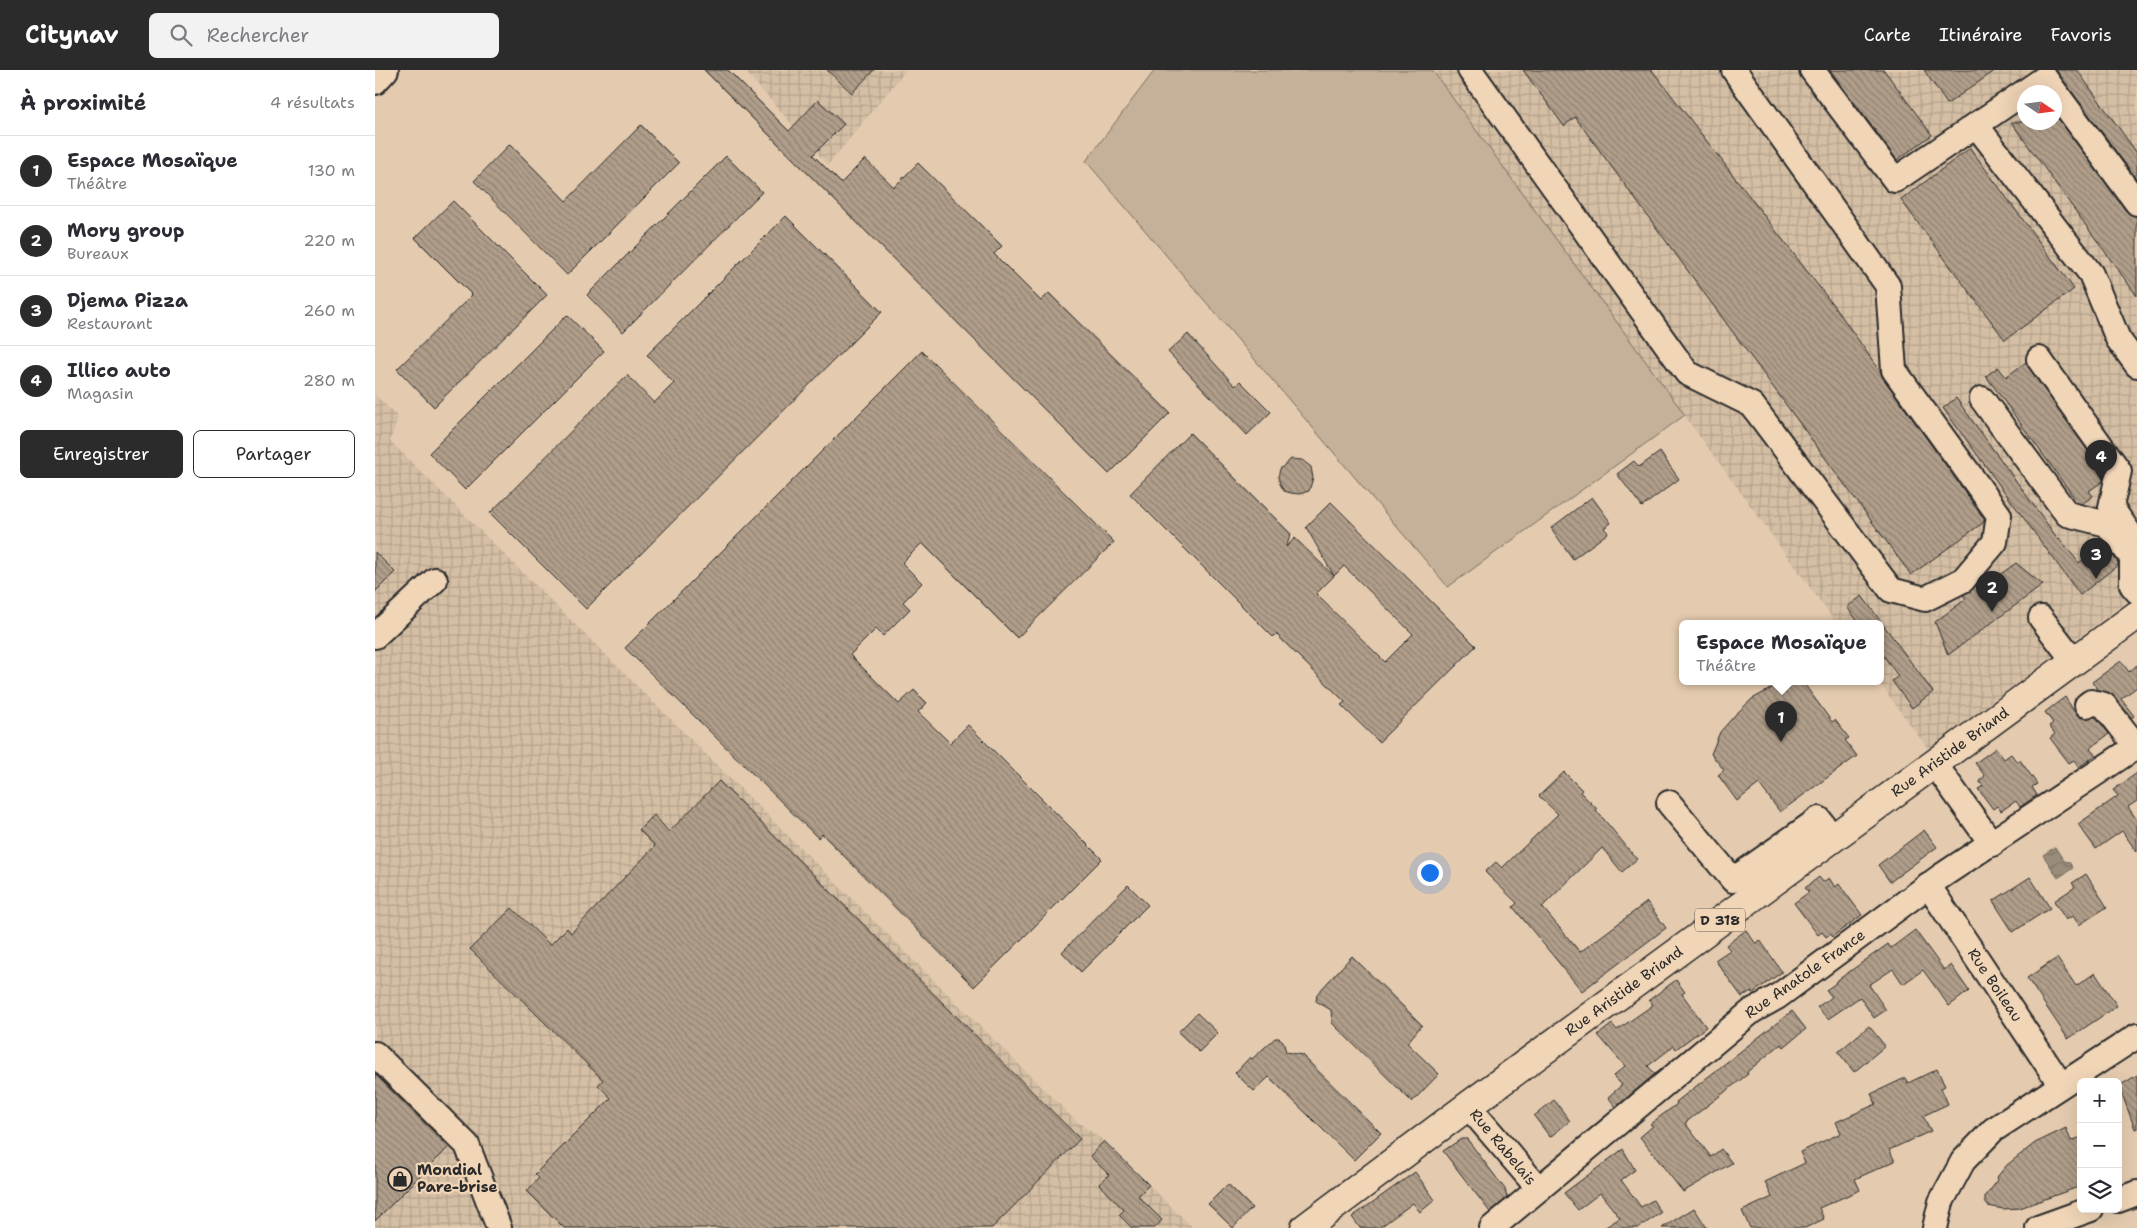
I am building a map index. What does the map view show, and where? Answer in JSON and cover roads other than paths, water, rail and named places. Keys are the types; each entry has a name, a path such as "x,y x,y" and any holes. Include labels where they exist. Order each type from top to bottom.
{"main road":[{"name":"Rue Aristide Briand","path":"1305,1228 2137,614"}],"street":[{"path":"375,82 386,70"},
{"path":"1470,70 1687,373 1752,405 1891,590 1925,599 1963,580 1995,542 1999,515 1894,370 1888,286 1734,70"},
{"path":"1812,70 1895,180 2045,78 2137,204"},
{"path":"1976,126 2091,274 2117,339 2137,365"},
{"path":"2039,358 2119,471 2111,508 2137,544"},
{"path":"1982,400 2067,514 2107,524 2132,558 2133,585 2137,591"},
{"path":"375,636 435,580"},
{"path":"2041,618 2074,661"},
{"path":"2087,705 2091,702 2105,705 2136,746"},
{"name":"Rue Anatole France","path":"1492,1228 1752,1011 1777,997 1928,886 2136,746"},
{"path":"1934,763 1992,844"},
{"path":"1669,803 1733,880 1819,819 1832,838"},
{"name":"Rue Boileau","path":"1928,886 2061,1085"},
{"path":"1935,1228 1941,1202 1963,1161 1993,1130 2137,1036"},
{"path":"375,1054 467,1145 499,1228"},
{"name":"Rue Rabelais","path":"1468,1106 1539,1189"},
{"path":"2122,1199 2137,1193"},
{"path":"2038,1228 2080,1213"}],"water":[{"path":"2055,847 2064,861 2069,862 2073,868 2058,878 2043,855"}],"place":[{"name":"Illico auto","path":"2101,481"},
{"name":"Djema Pizza","path":"2096,579"},
{"name":"Mory group","path":"1992,612"},
{"name":"Espace Mosaïque","path":"1781,742"},
{"name":"Mondial Pare-brise","path":"400,1179"}]}
